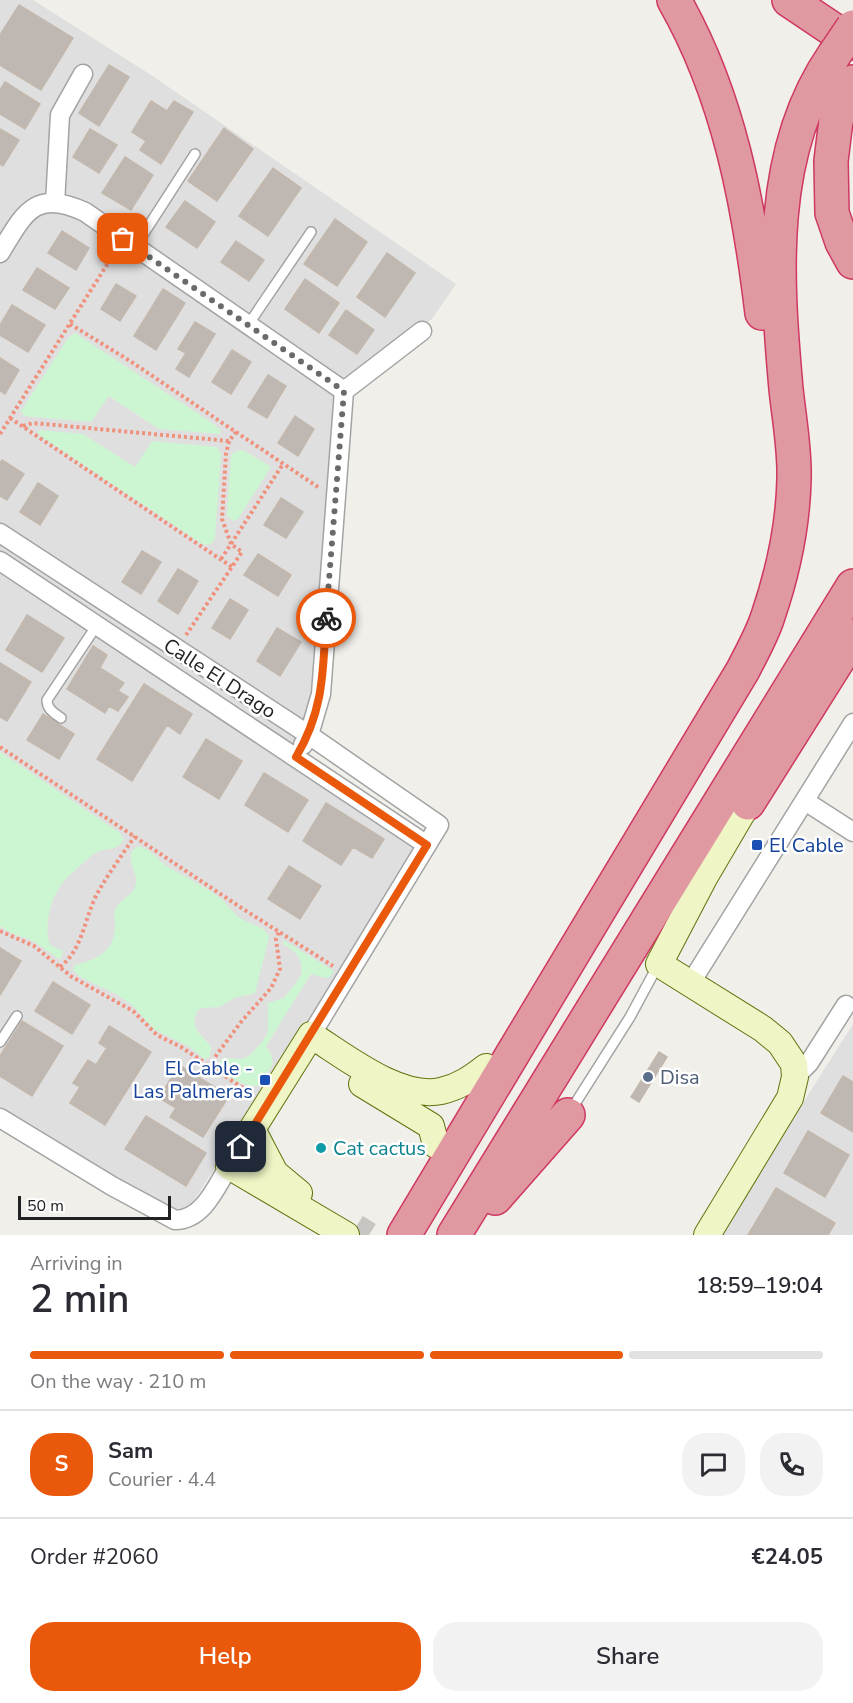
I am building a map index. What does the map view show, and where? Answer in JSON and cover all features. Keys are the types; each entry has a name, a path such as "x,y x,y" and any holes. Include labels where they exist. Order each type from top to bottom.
{"highway":[{"path":"674,0 691,30 721,102 734,150 748,214 778,452 794,478"},
{"path":"789,0 844,49"},
{"path":"404,1235 743,670 767,618 788,549 794,478 779,303 781,214 786,172 799,123 818,79 844,49 853,28 811,0"},
{"path":"853,82 836,120 831,161 832,213 842,242 853,262"},
{"path":"454,1235 853,586"},
{"path":"748,803 853,636"},
{"path":"361,1232 436,1145 548,970 572,955"},
{"path":"462,1235 568,1115"}],"street":[{"path":"55,203 60,115 83,74"},
{"path":"0,253 25,213 40,204 66,203 85,212 344,391"},
{"path":"296,757 309,735 321,694 344,391 422,331"},
{"name":"Calle El Drago","path":"0,533 309,735 439,825 427,845 0,561"},
{"path":"690,984 853,723"},
{"path":"806,801 853,832"},
{"path":"748,803 704,878 659,964 763,1029 780,1043 794,1064 793,1088"},
{"path":"0,1118 159,1213 175,1220 186,1220 196,1215 268,1104 427,845"},
{"path":"708,1235 793,1088 846,1005"},
{"path":"307,1041 386,1081 415,1091 440,1091 468,1081 486,1067"},
{"path":"307,1041 431,1126 436,1145"},
{"path":"252,1129 275,1173 301,1194 361,1232"},
{"path":"229,1166 361,1232"}],"lane":[{"path":"129,243 195,154"},
{"path":"248,325 310,232"},
{"path":"61,718 47,705 47,700 97,625"},
{"path":"568,1115 630,1017 659,964"},
{"path":"0,1042 17,1016"}],"path":[{"path":"0,434 70,324 129,243"},
{"path":"70,324 319,488 336,492"},
{"path":"10,418 232,567"},
{"path":"22,427 33,423 229,441"},
{"path":"177,649 242,552 231,544 222,519 226,454 229,441 236,432"},
{"path":"221,559 284,464"},
{"path":"0,747 279,932 348,975"},
{"path":"60,967 67,962 75,950 85,930 97,894 135,836"},
{"path":"0,931 34,946 82,984 133,1011 157,1035 181,1047 268,1104"},
{"path":"211,1068 215,1057 241,1022 272,988 280,969 276,939 279,932"}],"shaded area":[{"path":"0,0 33,0 151,75 456,284 432,319 344,379 335,393 312,685 307,718 286,757 417,847 190,1207 169,1211 0,1111"},
{"path":"853,1024 853,1235 721,1235 801,1106"}],"green space":[{"path":"75,333 215,425 221,431 220,434 159,429 109,396 91,422 24,416 21,411 68,338"},
{"path":"40,430 83,434 135,467 152,441 217,447 221,454 214,540 209,544 202,544 40,436 37,432"},
{"path":"243,450 271,467 238,519 233,521 227,516 231,456 234,452"},
{"path":"0,752 120,833 124,840 114,848 93,854 59,887 52,903 47,929 50,945 63,951 59,959 33,941 0,926"},
{"path":"138,846 151,852 168,867 223,900 240,918 264,930 269,938 255,993 234,998 220,1007 201,1008 197,1011 194,1021 197,1031 211,1046 210,1057 204,1059 190,1047 155,1030 132,1005 116,994 80,977 73,970 75,965 102,954 111,943 114,936 116,908 136,884 131,854"},
{"path":"283,940 334,971 330,977 326,978 311,974 266,1046 273,1064 259,1086 247,1085 229,1077 218,1063 223,1058 243,1059 251,1054 268,1032 268,1003 284,998 301,976 300,961 292,950 283,944"}],"building":[{"path":"19,5 73,38 41,90 0,65 0,35"},
{"path":"109,65 129,77 99,126 79,113"},
{"path":"5,82 40,104 25,129 0,114 0,90"},
{"path":"151,101 167,111 174,101 193,112 161,164 140,150 146,141 132,132"},
{"path":"224,128 253,149 217,201 188,181"},
{"path":"0,129 19,140 3,166 0,164"},
{"path":"90,129 117,145 99,173 73,157"},
{"path":"125,157 153,175 131,210 102,193"},
{"path":"273,168 301,188 268,236 239,216"},
{"path":"185,201 215,222 197,248 166,227"},
{"path":"335,219 367,242 337,286 304,264"},
{"path":"62,231 89,248 76,270 48,253"},
{"path":"236,241 264,260 249,281 221,262"},
{"path":"387,253 415,273 385,317 357,297"},
{"path":"37,268 69,288 55,309 23,290"},
{"path":"305,279 339,303 319,333 285,309"},
{"path":"116,284 136,296 120,321 101,309"},
{"path":"163,289 185,303 156,350 134,336"},
{"path":"12,305 45,325 28,352 0,335 0,325"},
{"path":"346,310 374,330 357,354 329,335"},
{"path":"195,322 215,334 189,377 176,369 186,353 178,349"},
{"path":"232,350 251,362 231,394 212,382"},
{"path":"0,358 19,370 5,394 0,391"},
{"path":"268,375 286,386 267,418 248,407"},
{"path":"295,416 314,429 298,456 278,443"},
{"path":"2,460 24,474 7,500 0,496 0,463"},
{"path":"38,483 58,496 40,525 20,512"},
{"path":"281,498 303,512 286,538 264,525"},
{"path":"142,551 161,562 141,594 122,582"},
{"path":"258,554 291,575 278,596 244,575"},
{"path":"178,569 198,581 178,614 158,601"},
{"path":"230,599 248,610 230,639 212,628"},
{"path":"27,615 64,638 42,672 6,650"},
{"path":"277,628 301,642 280,676 257,661"},
{"path":"93,646 107,655 100,668 124,683 118,691 128,697 118,711 109,706 105,713 67,689"},
{"path":"0,663 31,682 7,721 0,717"},
{"path":"144,684 192,714 180,734 167,725 132,781 97,759"},
{"path":"43,714 74,734 59,759 27,740"},
{"path":"206,739 242,761 219,799 183,777"},
{"path":"264,773 308,800 288,832 245,805"},
{"path":"326,803 384,839 372,858 353,847 341,865 303,841"},
{"path":"289,866 321,886 300,919 268,899"},
{"path":"0,948 21,961 0,995"},
{"path":"53,982 90,1005 72,1034 35,1011"},
{"path":"22,1021 63,1046 32,1096 0,1076 0,1056"},
{"path":"109,1026 151,1052 105,1125 70,1103 80,1087 73,1083 88,1060 96,1065 107,1048 99,1043"},
{"path":"659,1052 667,1057 639,1102 631,1097"},
{"path":"179,1065 229,1096 203,1137 170,1117 176,1108 159,1098"},
{"path":"843,1076 853,1082 853,1132 821,1113"},
{"path":"146,1116 206,1153 186,1186 125,1149"},
{"path":"808,1131 849,1155 825,1197 784,1173"},
{"path":"776,1188 835,1223 828,1235 748,1235"}],"tunnel":[{"path":"356,1227 369,1235"}],"way so far":[{"path":"123,239 344,391 326,618"}],"place":[{"name":"El Cable","path":"757,845"},
{"name":"Disa","path":"648,1077"},
{"name":"El Cable - Las Palmeras","path":"265,1080"},
{"name":"Cat cactus","path":"321,1148"}],"route":[{"path":"241,1147 427,845 296,757 309,735 321,694 326,618"}]}
